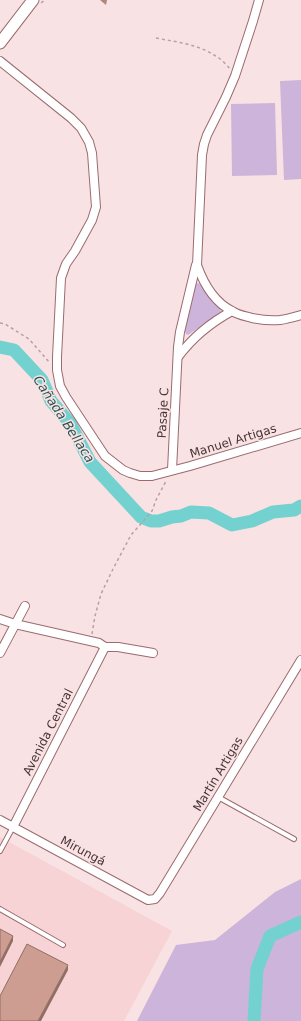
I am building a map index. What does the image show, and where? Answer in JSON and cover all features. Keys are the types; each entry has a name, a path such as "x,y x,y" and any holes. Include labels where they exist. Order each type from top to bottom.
{"street":[{"path":"0,43 33,0"},
{"name":"Pasaje C","path":"172,470 180,332 197,265 202,155 204,144 211,125 235,75 259,0"},
{"name":"Manuel Artigas","path":"0,61 71,118 81,128 90,142 96,207 92,220 66,264 61,278 56,357 60,386 106,456 123,470 140,476 152,476 301,433"},
{"path":"197,265 201,276 212,293 224,306 232,311 245,316 268,321 281,320 301,315"},
{"path":"178,357 200,333 222,316 232,311"},
{"path":"0,653 25,606"},
{"path":"0,619 15,624 99,643 105,647 118,647 153,653"},
{"name":"Avenida Central","path":"13,827 105,647"},
{"name":"Martín Artigas","path":"155,899 301,660"},
{"name":"Mirungá","path":"0,820 148,900 155,899"}],"lane":[{"path":"218,797 294,839"},
{"path":"0,851 13,827"},
{"path":"0,908 63,945"}],"path":[{"path":"156,38 179,42 214,55 235,75"},
{"path":"0,323 5,324 29,339 57,370"},
{"path":"90,641 95,616 112,569 131,535 152,511 156,500 172,470"}],"shaded area":[{"path":"301,80 301,179 284,180 280,81"},
{"path":"275,103 277,175 232,176 231,104"},
{"path":"198,283 212,296 221,312 188,335 184,329 195,284"},
{"path":"0,837 172,931 124,1021 0,1021"},
{"path":"301,879 301,1021 137,1021 176,945 215,940 275,892"}],"building":[{"path":"0,929 13,936 0,962"},
{"path":"27,944 68,965 38,1021 0,1021 0,996"}],"waterway":[{"name":"Cañada Bellaca","path":"0,347 14,350 42,380 51,401 70,423 90,462 141,517 151,521 159,521 191,512 209,513 232,525 252,521 273,512 294,510 301,506"},
{"path":"254,1021 257,969 270,936 301,922"}]}
